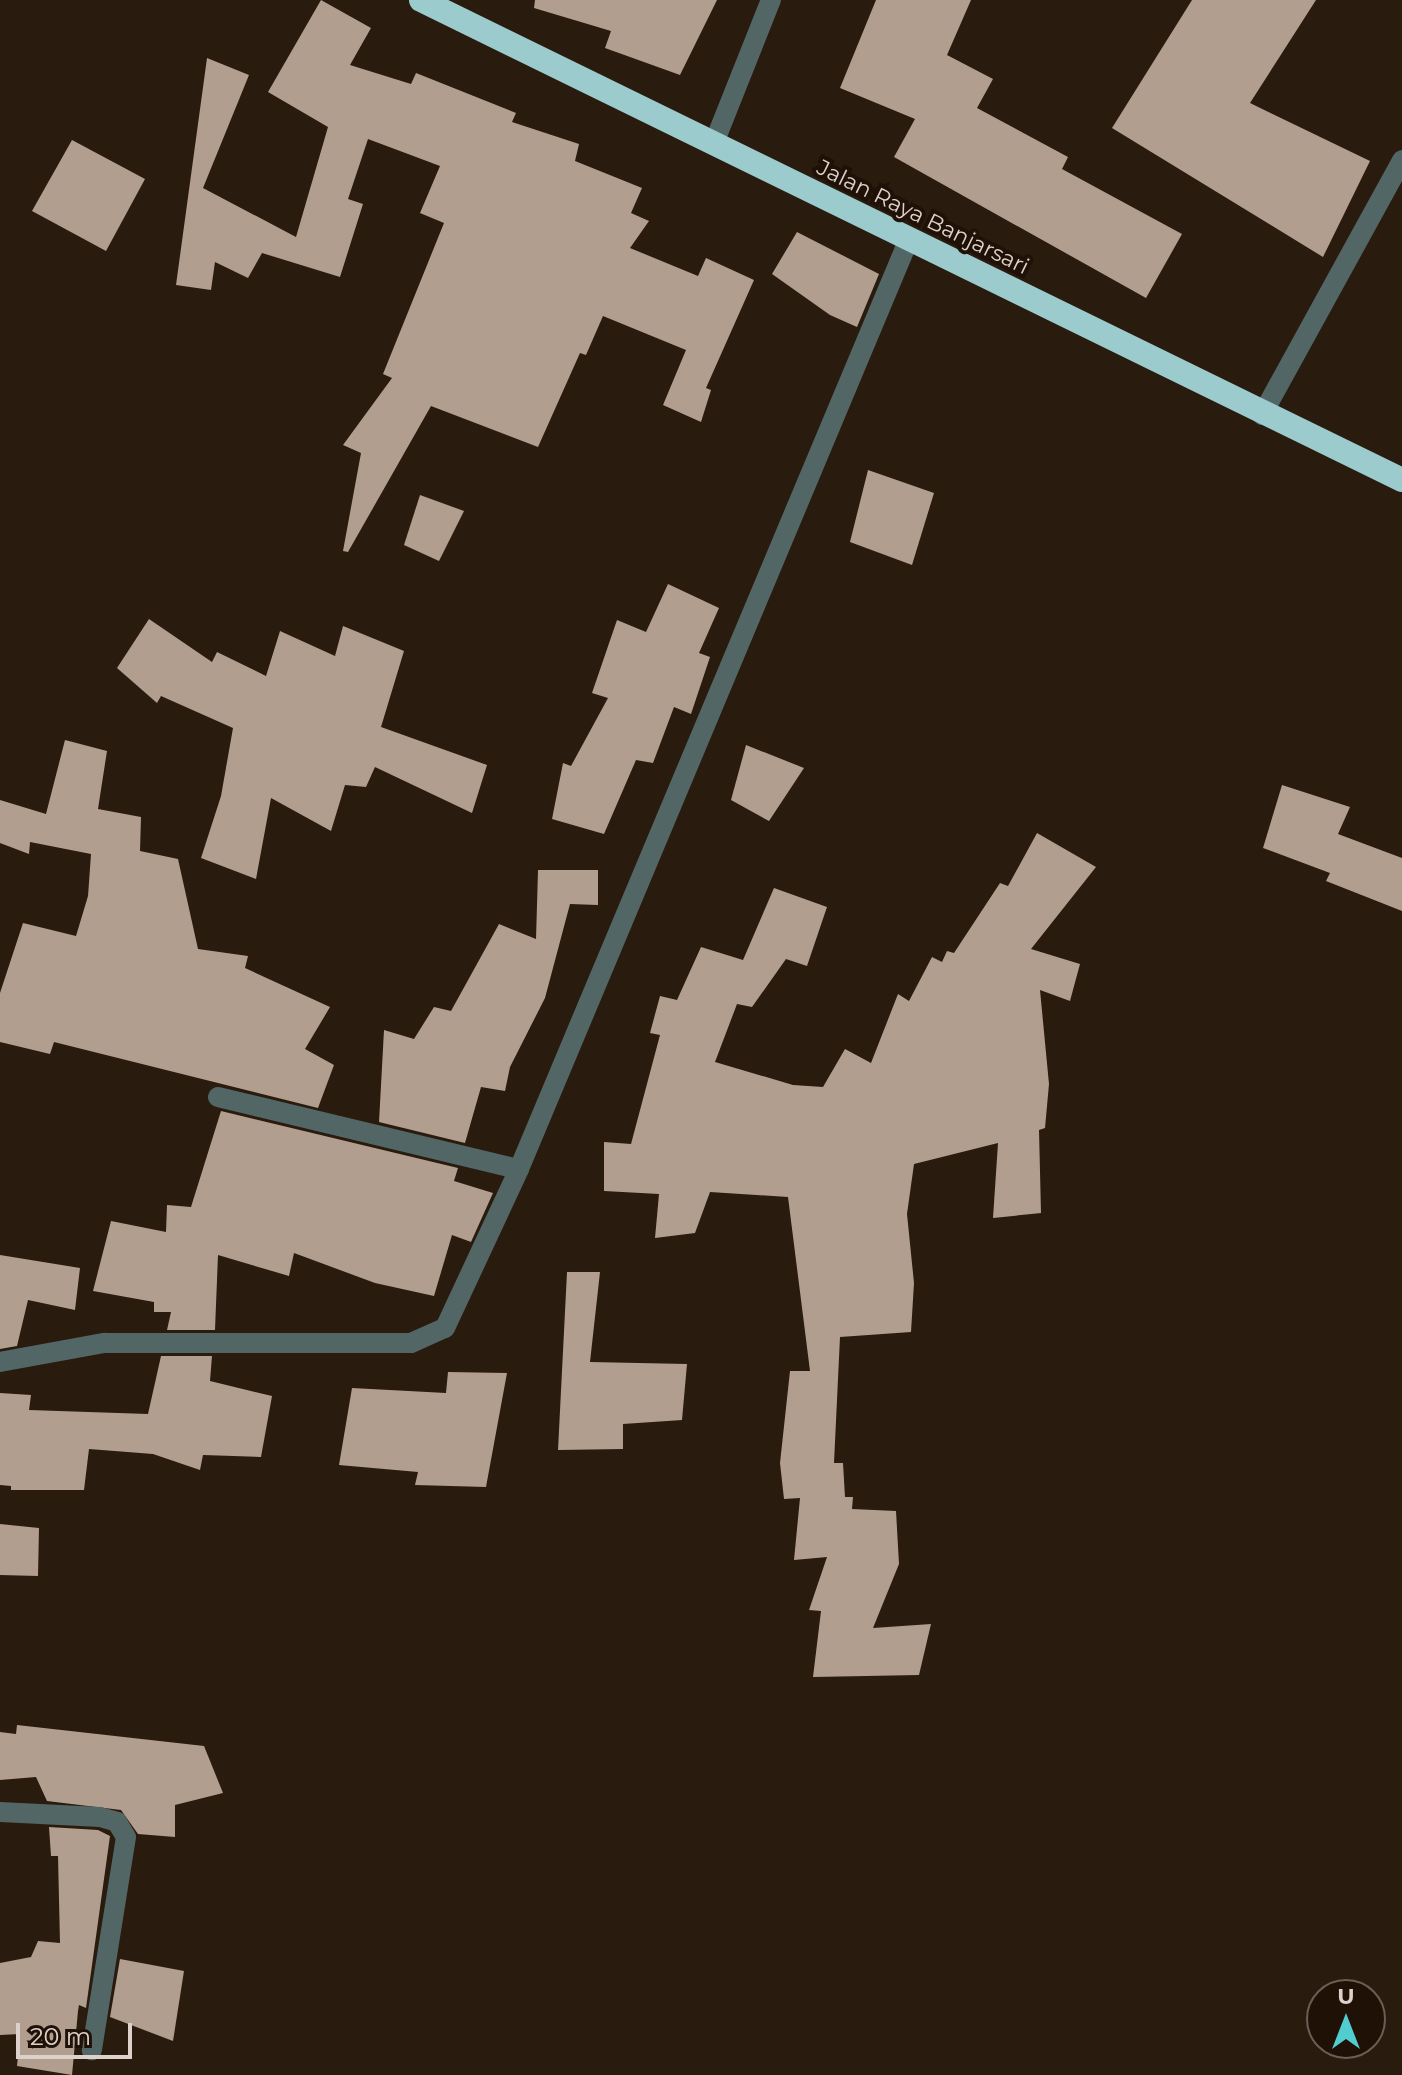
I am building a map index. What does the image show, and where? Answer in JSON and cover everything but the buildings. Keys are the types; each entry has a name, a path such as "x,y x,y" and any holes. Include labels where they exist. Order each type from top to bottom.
{"highway":[{"name":"Jalan Raya Banjarsari","path":"431,2 1262,415 1402,480"}],"street":[{"path":"714,143 771,0"},
{"path":"1262,415 1402,160"},
{"path":"0,1362 104,1343 411,1343 430,1339 445,1328 519,1169 909,239"},
{"path":"218,1097 519,1169"},
{"path":"0,1812 100,1817 117,1822 126,1837 92,2050"}]}
